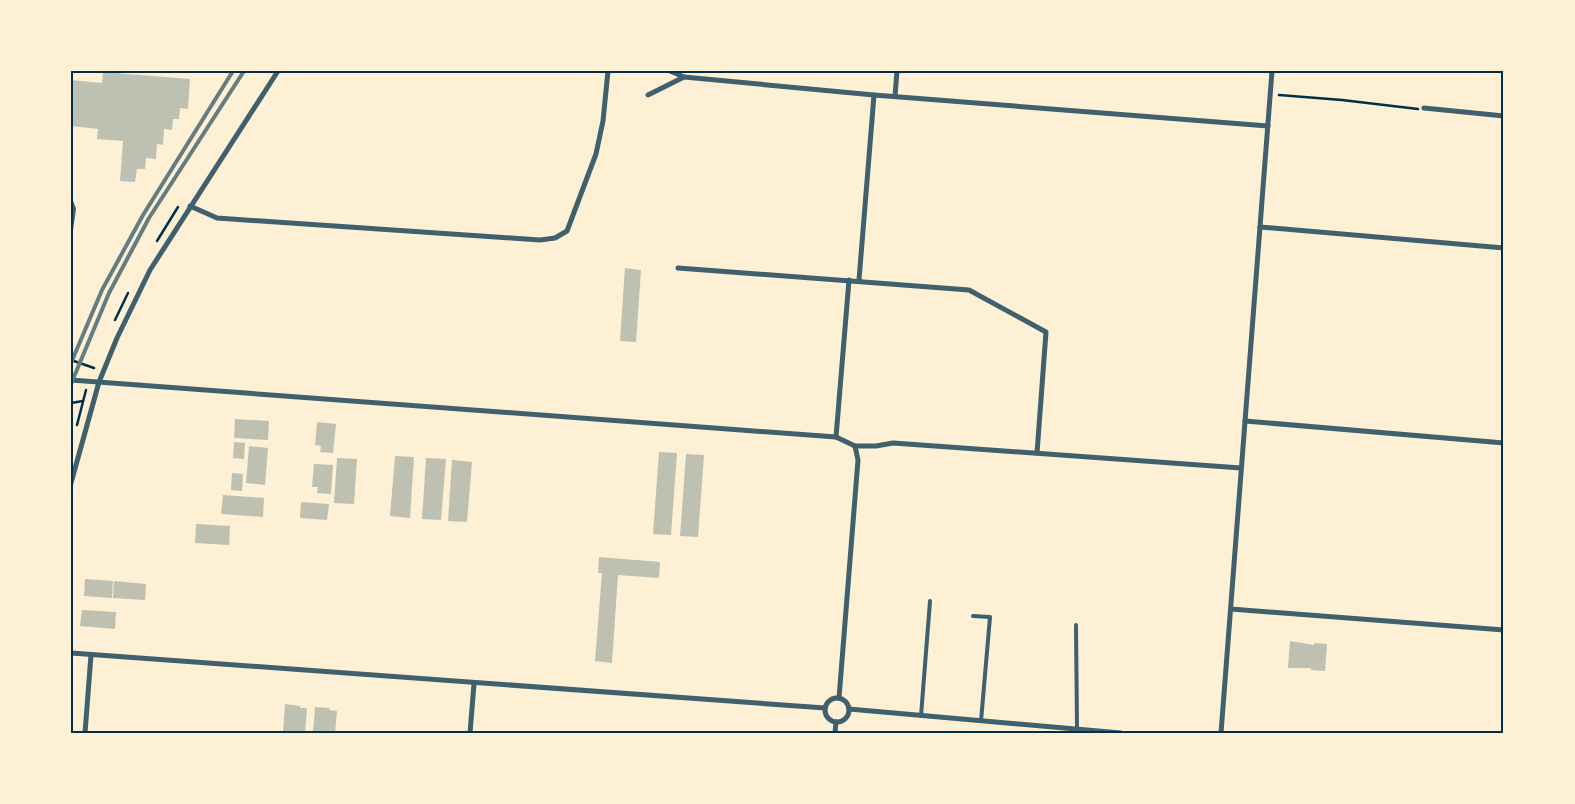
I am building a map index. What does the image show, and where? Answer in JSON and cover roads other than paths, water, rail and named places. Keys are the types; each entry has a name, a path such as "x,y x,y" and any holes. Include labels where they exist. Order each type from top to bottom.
{"street":[{"path":"71,483 99,382 117,338 150,270 278,71"},
{"path":"190,206 217,218 540,240 555,238 567,231 596,154 603,120 608,71"},
{"path":"670,71 684,77 874,95 1268,126"},
{"path":"895,96 897,71"},
{"path":"1221,733 1272,71"},
{"path":"648,95 684,77"},
{"path":"859,280 874,95"},
{"path":"1424,108 1504,116"},
{"path":"1260,227 1504,248"},
{"path":"678,268 859,280 969,290 1046,332 1037,453"},
{"path":"836,437 849,280"},
{"path":"71,380 836,437 856,446 876,446 893,443 1242,468"},
{"path":"1245,421 1504,443"},
{"path":"839,698 858,460 856,446"},
{"path":"1230,609 1504,630"},
{"path":"71,653 474,684 825,708"},
{"path":"84,733 91,655"},
{"path":"470,733 474,684"},
{"path":"839,698 846,702 849,709 847,717 840,722 836,722 828,718 825,708 831,699 839,698"},
{"path":"849,709 1121,733"},
{"path":"835,733 836,722"}],"lane":[{"path":"71,201 74,209 71,230"},
{"path":"922,716 930,601"},
{"path":"973,616 990,617 981,721"},
{"path":"1076,625 1078,729"}],"railway":[{"path":"71,363 102,290 143,215 233,71"},
{"path":"71,384 109,293 149,218 244,71"}]}
